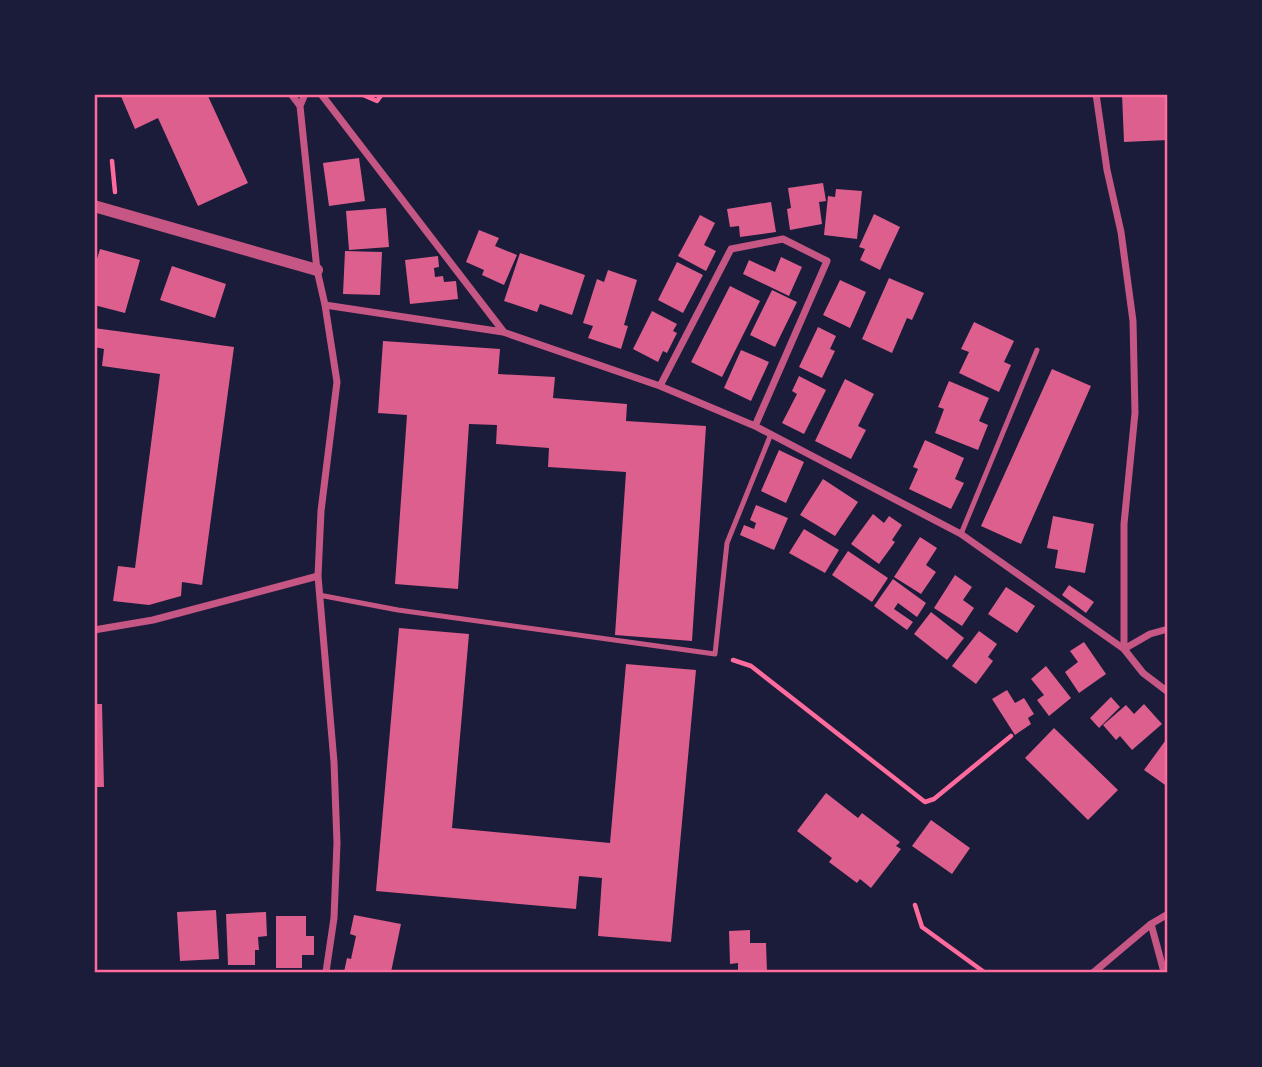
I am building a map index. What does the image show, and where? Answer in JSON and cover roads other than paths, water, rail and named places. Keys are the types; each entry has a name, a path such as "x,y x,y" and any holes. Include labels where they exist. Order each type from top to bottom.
{"street":[{"path":"291,94 300,106 317,270 337,382 321,510 318,576 334,762 337,843 334,918 326,972"},
{"path":"300,106 306,94"},
{"path":"321,94 503,332"},
{"path":"1096,94 1107,170 1121,232 1133,321 1135,413 1124,524 1124,649"},
{"path":"94,206 317,270"},
{"path":"660,386 731,249 783,239 827,261 755,426"},
{"path":"325,305 503,332 660,386 755,426 961,534 1124,649 1143,673 1167,692"},
{"path":"94,630 153,620 318,576"},
{"path":"1124,649 1150,634 1167,629"},
{"path":"1094,972 1151,924 1167,914"},
{"path":"1151,924 1164,972"}],"lane":[{"path":"961,534 1037,350"},
{"path":"319,595 398,610 715,654 727,543 771,434"}]}
